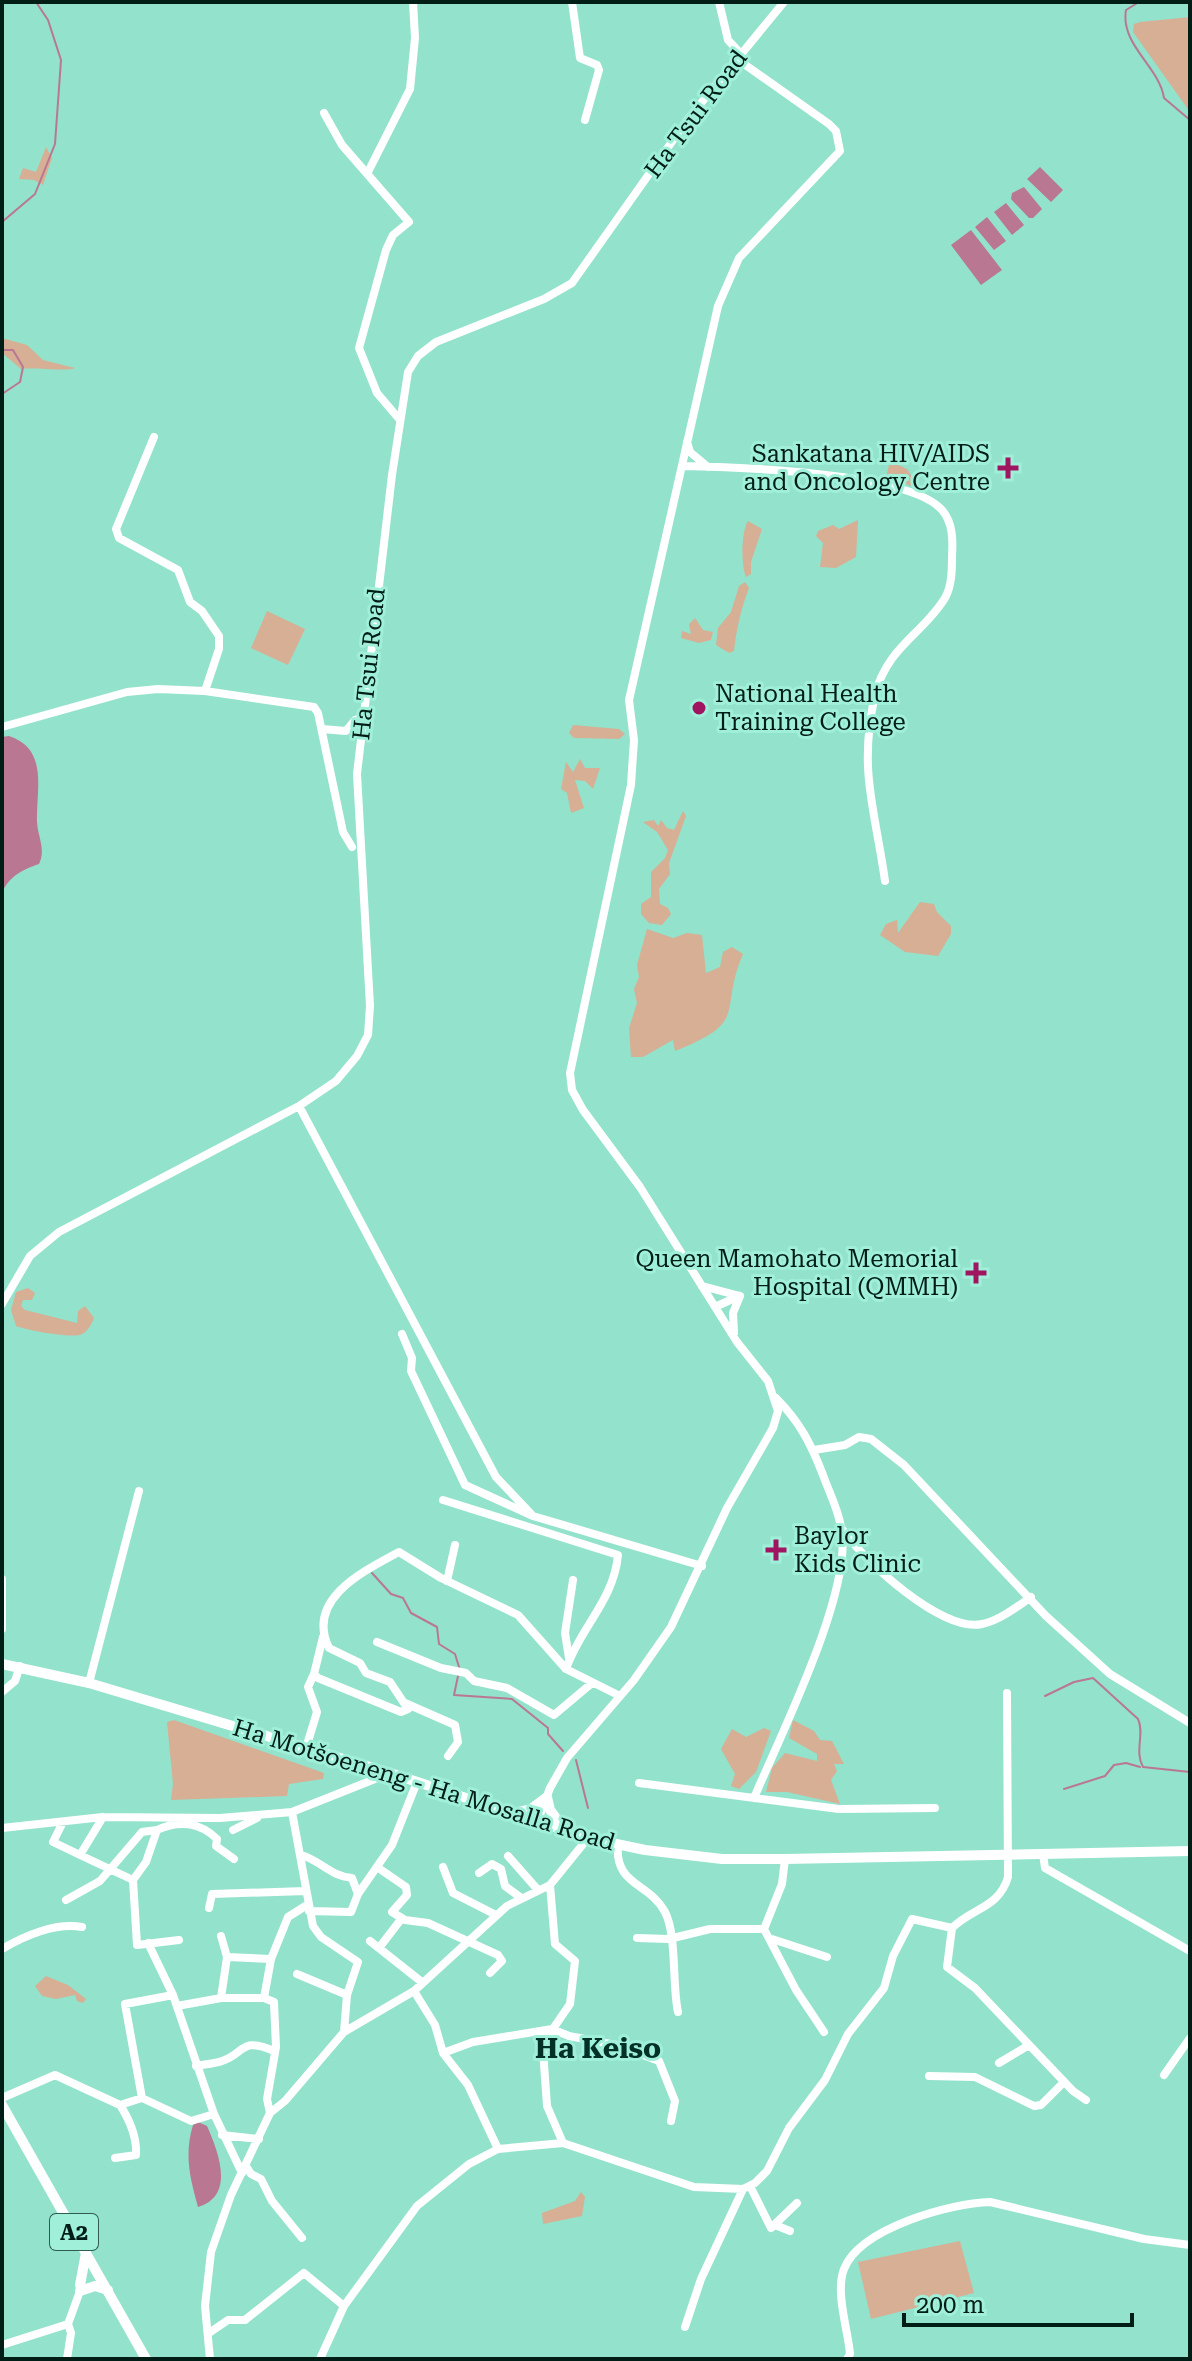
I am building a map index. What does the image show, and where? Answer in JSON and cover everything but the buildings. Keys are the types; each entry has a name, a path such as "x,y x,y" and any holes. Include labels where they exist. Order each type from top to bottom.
{"main road":[{"name":"Ha Motšoeneng - Ha Mosalla Road","path":"2,1664 89,1683 390,1773 588,1838 618,1844 722,1859 1190,1851"},
{"path":"512,1812 531,1809 547,1797 550,1810 565,1830"},
{"name":"A2","path":"2,2105 146,2359"},
{"path":"80,2288 86,2253"},
{"path":"80,2288 100,2275"},
{"path":"80,2288 95,2286 108,2290"}],"street":[{"path":"368,172 410,89 415,38 413,2"},
{"path":"572,2 580,58 597,65 599,70 585,120"},
{"path":"719,2 728,40 739,56 829,124 836,131 844,152 734,266 718,306 629,700 634,740 631,785 570,1073 572,1090 583,1110 640,1187 737,1342 768,1381 776,1398 793,1415 814,1450 842,1529 867,1561 931,1607 966,1624 991,1621 1031,1597"},
{"name":"Ha Tsui Road","path":"2,1304 30,1256 80,1218 299,1106 336,1081 357,1056 368,1035 369,942 357,774 408,372 427,348 487,320 544,299 572,283 688,119 784,2"},
{"path":"324,113 332,131 409,222 393,235 386,250 359,348 377,393 400,420"},
{"path":"154,437 116,529 119,538 178,570 190,602 202,611 219,636 219,649 205,691"},
{"path":"687,442 690,452 708,467"},
{"path":"682,466 799,472 873,482 932,502 947,518 953,535 952,574 946,597 889,662 876,694 868,732 868,792 885,881"},
{"path":"2,727 127,692 158,689 205,691 314,707 322,729 343,832 352,847"},
{"path":"322,729 346,731 355,720 363,718"},
{"path":"299,1106 496,1477 533,1516"},
{"path":"702,1285 740,1296"},
{"path":"715,1307 740,1296"},
{"path":"737,1342 732,1323 740,1296"},
{"path":"402,1334 412,1358 411,1371 465,1485 533,1516 702,1566"},
{"path":"538,1820 567,1758 620,1696 671,1627 727,1508 773,1428 776,1398"},
{"path":"814,1450 845,1445 859,1437 871,1439 886,1449 930,1491 1046,1616 1110,1674 1190,1723"},
{"path":"89,1683 139,1491"},
{"path":"443,1500 618,1555 611,1592 568,1664"},
{"path":"754,1798 822,1638 836,1586 842,1529"},
{"path":"447,1581 455,1545"},
{"path":"306,1748 317,1712 308,1687 314,1674 330,1601 355,1576 399,1552 447,1581 518,1615 568,1664 592,1683 620,1696"},
{"path":"2,1579 2,1629"},
{"path":"568,1664 565,1633 573,1580"},
{"path":"314,1674 401,1712 408,1709 390,1682 366,1673 360,1663 329,1648 323,1637"},
{"path":"377,1642 441,1668 466,1673 474,1681 507,1688 554,1715 592,1683"},
{"path":"2,1692 15,1681 20,1666"},
{"path":"1007,1693 1008,1877 998,1899 963,1918 952,1928 947,1967 975,1988 1064,2082 1086,2100"},
{"path":"405,1703 455,1725 458,1742 448,1756"},
{"path":"2,1828 103,1817 292,1812 390,1773"},
{"path":"264,1998 271,1959 288,1917 308,1908 351,1912 358,1894 392,1845 417,1782"},
{"path":"639,1783 839,1809 935,1808"},
{"path":"292,1812 308,1908 321,1937 358,1962 347,1995 344,2032"},
{"path":"233,1830 263,1815"},
{"path":"80,1855 103,1817"},
{"path":"63,1822 53,1842 133,1880"},
{"path":"66,1900 100,1881 142,1832 168,1825 197,1825 209,1830 217,1839 216,1846 234,1859"},
{"path":"157,1830 146,1862 133,1880 137,1945 179,1940"},
{"path":"210,2359 205,2306 211,2252 270,2113 285,2101 344,2032 414,1991 496,1915 520,1897 550,1885 588,1838"},
{"path":"618,1844 616,1862 621,1871 654,1897 666,1914 678,2012"},
{"path":"1043,1854 1045,1868 1190,1951"},
{"path":"301,1855 311,1858 321,1868 352,1878 358,1894"},
{"path":"508,1856 538,1890"},
{"path":"764,1929 782,1884 785,1859"},
{"path":"479,1873 492,1864 501,1869 505,1886 520,1897"},
{"path":"377,1867 406,1887 407,1895 392,1912 402,1918 428,1923 498,1955 502,1961 490,1973"},
{"path":"443,1867 453,1893 496,1915"},
{"path":"550,1885 555,1944 575,1961 570,2004 552,2029 543,2050 547,2106 563,2143"},
{"path":"209,1908 212,1894 305,1891"},
{"path":"379,1948 402,1918"},
{"path":"685,2327 701,2279 746,2187 767,2171 789,2128 825,2080 848,2034 884,1988 893,1956 912,1919 931,1926 952,1928"},
{"path":"2,1949 24,1936 73,1925 82,1927"},
{"path":"637,1938 669,1939 710,1929 764,1929"},
{"path":"764,1929 772,1939 796,1990 824,2032"},
{"path":"221,1936 227,1957 221,1998"},
{"path":"772,1939 827,1957"},
{"path":"370,1941 423,1983"},
{"path":"148,1943 173,1995 222,2135 244,2169 261,2179 272,2201 302,2238"},
{"path":"227,1957 271,1959"},
{"path":"297,1974 347,1995"},
{"path":"414,1991 435,2025 443,2053 468,2085 498,2149"},
{"path":"142,2098 125,2004 173,1995"},
{"path":"177,2006 221,1998 264,1998 274,2002 274,2051 267,2099 270,2113"},
{"path":"443,2053 473,2042 552,2029 569,2036 616,2045 659,2061 675,2101 671,2121"},
{"path":"1164,2075 1169,2073 1190,2038"},
{"path":"196,2066 220,2062 239,2048 252,2045 274,2051"},
{"path":"999,2063 1029,2045"},
{"path":"2,2098 55,2075 120,2105 130,2121 137,2149 136,2155 115,2158"},
{"path":"929,2076 975,2077 1034,2106 1041,2105 1064,2082"},
{"path":"120,2105 142,2098 191,2121 214,2114"},
{"path":"222,2135 259,2139"},
{"path":"320,2359 344,2306 417,2206 469,2164 498,2149 563,2143 694,2187 746,2187"},
{"path":"746,2187 771,2228 797,2203"},
{"path":"847,2359 850,2354 842,2286 845,2268 867,2240 900,2224 970,2202 990,2202 1144,2239 1190,2245"},
{"path":"775,2225 790,2231"},
{"path":"209,2333 228,2320 245,2320 304,2273 344,2306"},
{"path":"67,2359 71,2333 68,2324 80,2288"},
{"path":"2,2345 68,2324"}],"shaded area":[{"path":"1190,17 1190,112 1133,32 1134,24 1140,22"},
{"path":"46,147 52,158 43,185 34,180 19,179 23,168 36,172"},
{"path":"1040,167 1063,190 1051,202 1027,179"},
{"path":"1024,187 1042,209 1033,218 1029,218 1011,199 1012,193"},
{"path":"1006,203 1024,225 1012,235 994,212"},
{"path":"987,217 1006,241 994,250 975,227"},
{"path":"971,230 1002,270 981,285 951,245"},
{"path":"2,338 27,345 43,360 75,368 21,369 2,353"},
{"path":"890,461 907,469 920,489 886,477"},
{"path":"858,520 856,557 836,568 820,567 823,543 816,536 818,531 833,525 839,529"},
{"path":"748,521 762,529 751,562 751,574 746,577 742,549"},
{"path":"745,582 749,588 734,651 729,653 716,645 718,628 731,612 739,586"},
{"path":"267,611 305,629 288,665 251,648"},
{"path":"695,618 703,630 713,632 711,640 699,643 681,638 682,631 691,634 689,624"},
{"path":"573,725 619,729 625,734 619,739 574,738 569,733"},
{"path":"9,736 22,742 35,760 38,772 37,822 42,853 39,864 18,874 2,892 2,737"},
{"path":"580,759 585,768 600,768 593,789 585,781 575,780 584,808 571,813 567,793 561,789 566,762 573,772"},
{"path":"683,811 686,816 669,863 670,874 659,889 660,904 668,908 671,914 662,925 649,923 641,914 641,904 651,897 651,872 665,858 668,850 657,832 643,822 654,820 658,826 661,820 667,828 674,830"},
{"path":"920,902 934,904 937,912 951,926 951,934 938,956 905,952 880,935 886,924 897,920 898,933"},
{"path":"647,929 673,938 687,933 702,935 706,973 720,967 723,952 732,947 743,954 728,1013 714,1031 675,1051 673,1040 643,1057 631,1057 629,1028 637,1003 634,989 639,977 637,965"},
{"path":"28,1288 35,1293 32,1300 23,1300 21,1306 25,1310 77,1323 78,1311 85,1306 94,1318 91,1324 86,1331 77,1335 39,1332 16,1326 11,1310 16,1292"},
{"path":"174,1720 324,1773 323,1779 289,1784 287,1796 171,1800 173,1784 167,1722"},
{"path":"793,1720 814,1731 820,1740 832,1741 844,1764 834,1764 837,1771 831,1780 840,1804 787,1792 766,1792 772,1768 785,1753 817,1761 817,1754 789,1738"},
{"path":"764,1728 771,1731 756,1772 739,1789 731,1786 735,1774 721,1749 732,1729 746,1737"},
{"path":"46,1976 68,1985 86,1999 83,2003 77,2001 75,1995 56,1999 42,1996 35,1986"},
{"path":"198,2122 207,2126 221,2172 217,2193 198,2207 189,2156 190,2136 193,2125"},
{"path":"581,2192 585,2197 582,2216 543,2224 542,2213 575,2201"},
{"path":"960,2241 974,2293 871,2319 858,2262"}],"waterway":[{"path":"2,222 35,194 55,144 61,60 48,20 36,2"},
{"path":"1139,2 1126,10 1129,34 1161,86 1164,98 1190,120"},
{"path":"2,350 13,350 23,367 20,382 2,394"},
{"path":"372,1573 391,1594 403,1598 411,1613 437,1627 439,1644 455,1654 460,1670"},
{"path":"458,1676 454,1695 512,1699 548,1728 548,1734 563,1751"},
{"path":"1045,1696 1074,1682 1093,1678 1138,1719 1139,1755 1143,1767 1190,1772"},
{"path":"576,1760 588,1808"},
{"path":"1064,1789 1105,1776 1114,1765 1126,1763 1140,1767"}],"place":[{"name":"Sankatana HIV/AIDS and Oncology Centre","path":"1008,468"},
{"name":"National Health Training College","path":"699,708"},
{"name":"Queen Mamohato Memorial Hospital (QMMH)","path":"976,1273"},
{"name":"Baylor Kids Clinic","path":"776,1550"}],"district":[{"name":"Ha Keiso","path":"598,2048"}]}
